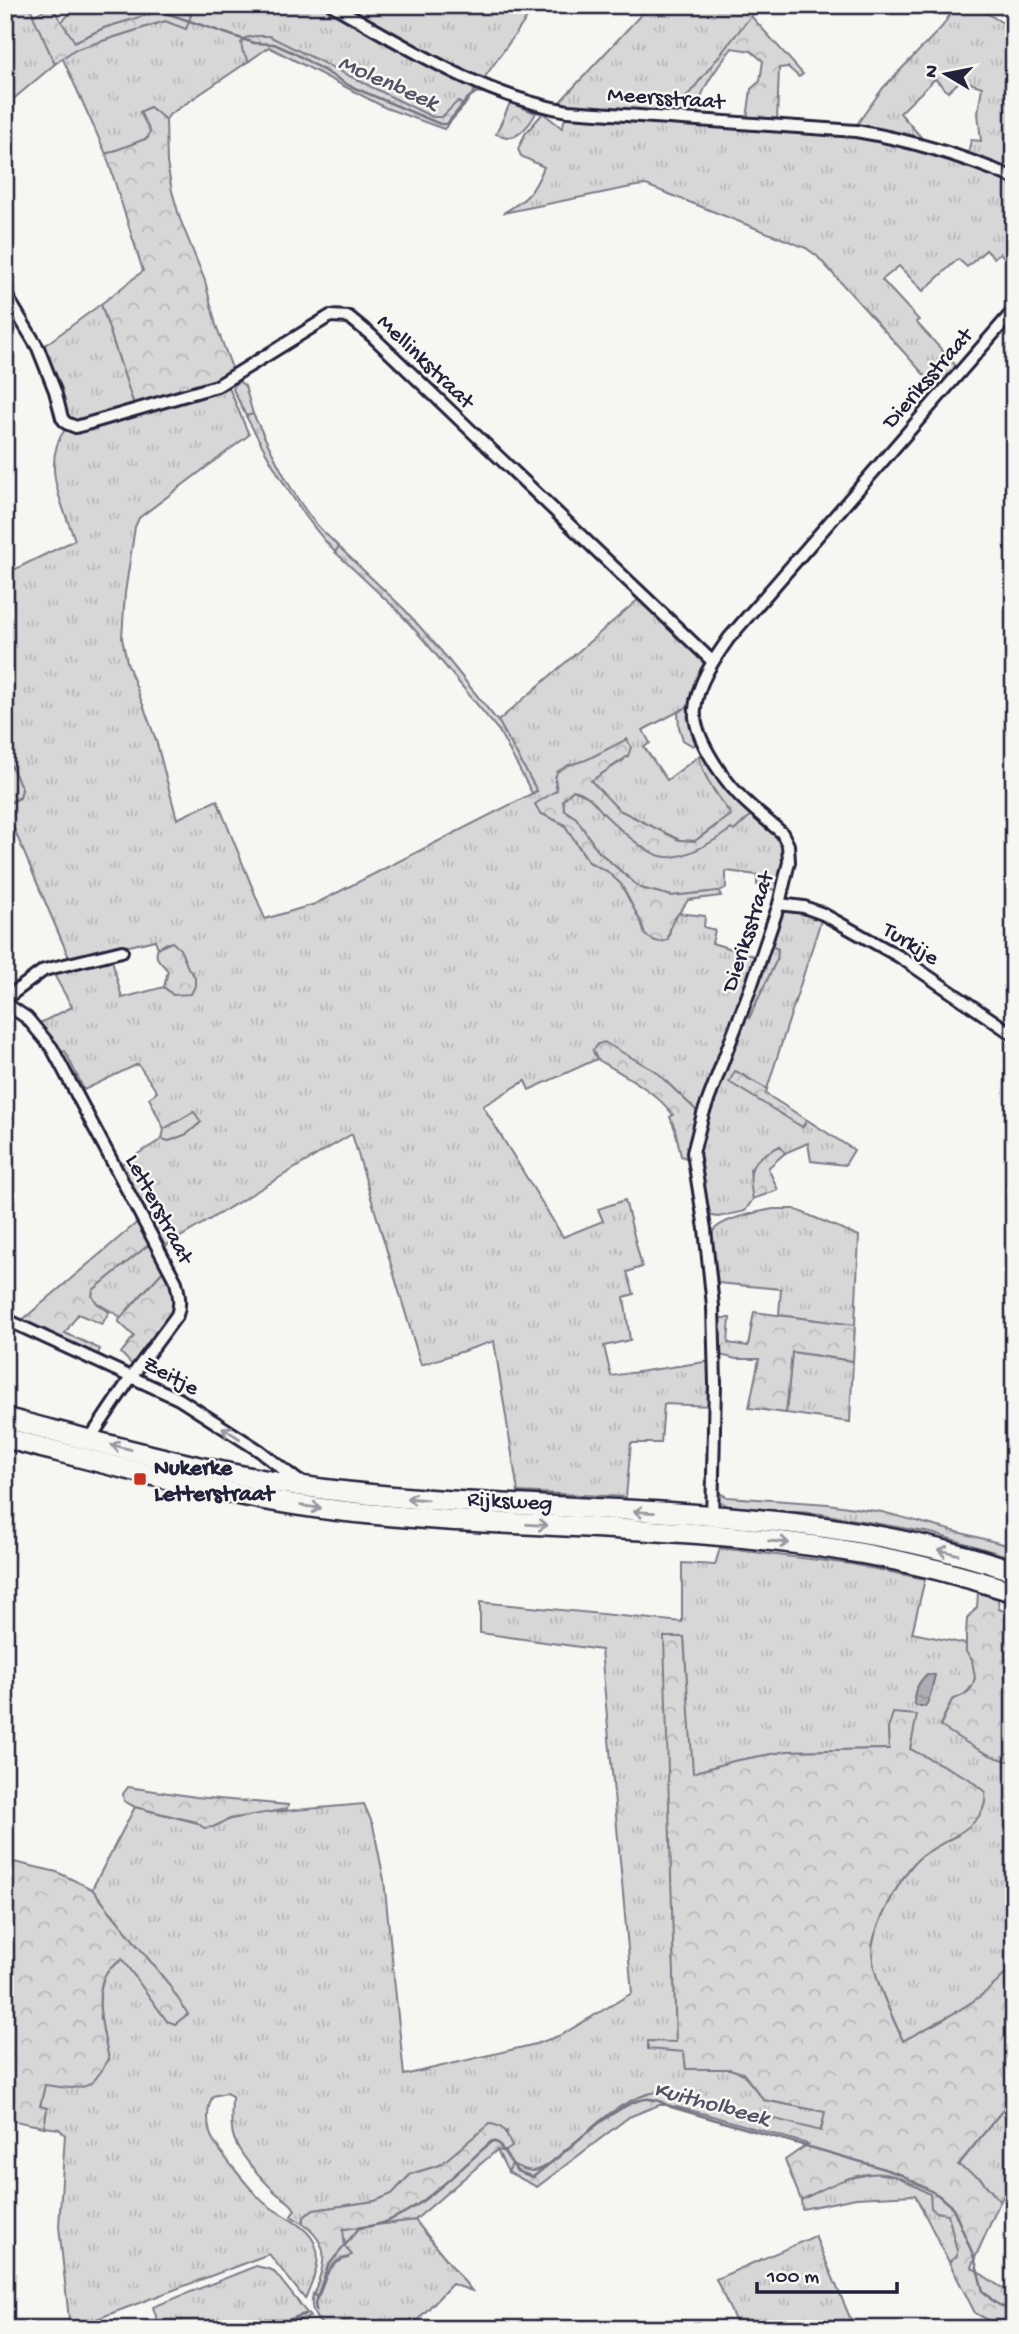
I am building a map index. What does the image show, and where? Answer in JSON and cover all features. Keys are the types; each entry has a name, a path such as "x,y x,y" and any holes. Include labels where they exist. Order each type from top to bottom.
{"highway":[{"name":"Rijksweg","path":"5,1418 207,1468 306,1487 711,1526 873,1555 972,1578 1014,1592"},
{"name":"Rijksweg","path":"5,1438 214,1490 298,1505 425,1518 711,1526 801,1525 882,1537 1014,1571"}],"street":[{"name":"Meersstraat","path":"332,5 467,79 530,103 568,111 848,130 885,136 951,154 1014,178"},
{"name":"Mellinkstraat","path":"5,293 38,348 55,391 62,418 65,423 76,427 217,386 315,324 336,315 349,317 712,661"},
{"name":"Dieriksstraat","path":"711,1526 715,1384 713,1306 693,1153 703,1114 779,904 789,862 786,838 732,787 707,749 697,729 695,707 712,661 729,638 1014,310"},
{"name":"Turkije","path":"779,904 804,907 823,914 889,951 1014,1035"},
{"name":"Letterstraat","path":"89,1440 177,1315 180,1298 176,1282 52,1048 27,1018 5,1001 44,970 122,951"},
{"name":"Zeitje","path":"5,1319 179,1399 260,1451 306,1487"}],"green space":[{"path":"5,5 29,5 55,64 5,106"},
{"path":"80,5 152,5 151,14 104,28 74,42 61,22"},
{"path":"152,5 167,5 191,15 186,29 165,21 74,50 55,64 33,16 51,6 75,42 104,28 150,14"},
{"path":"167,5 325,5 476,88 464,106 458,102 442,117 432,117 269,37 243,52 249,61 169,115 166,120 150,107 140,112 150,131 148,138 106,154 62,57 74,50 165,21 186,29 191,15"},
{"path":"340,5 536,5 482,81"},
{"path":"650,5 760,5 674,113 558,104"},
{"path":"956,5 973,5 1003,23 1014,6 1014,174 968,154 971,140 981,141 978,113 982,87 961,80 948,92 935,79 900,113 921,137 920,141 855,127 883,88 942,27"},
{"path":"751,16 803,74 799,77 788,67 779,68 777,121 747,119 751,89 760,81 763,61 751,51 732,48 705,87 698,115 674,113"},
{"path":"269,36 432,117 442,117 458,101 464,106 444,129 386,108 269,47 249,61 241,43 245,38"},
{"path":"511,101 537,108 534,116 526,128 515,136 496,134"},
{"path":"150,107 166,120 167,163 172,191 180,219 205,281 216,325 233,371 220,380 135,408 101,304 143,271 106,154 148,138 150,131 140,112"},
{"path":"567,112 852,132 901,142 1014,180 1014,268 1000,253 994,258 986,250 967,267 958,259 923,291 899,266 882,280 953,362 953,371 937,389 817,256 806,248 646,185 503,213 529,195 544,167 521,156 518,149 525,134 543,113 562,128"},
{"path":"101,304 135,408 82,422 68,421 41,348"},
{"path":"240,382 245,386 253,414 246,416 233,389 236,383"},
{"path":"227,383 249,435 139,518 135,527 125,593 122,638 127,662 156,740 177,819 217,800 265,919 315,904 537,791 498,721 641,597 705,661 689,706 643,730 650,743 644,747 667,780 699,756 708,780 731,814 695,841 679,840 619,810 590,781 622,761 602,760 578,763 563,772 555,779 557,790 540,813 563,824 589,862 607,871 621,884 645,935 662,942 668,939 673,917 678,913 705,916 704,927 715,930 712,943 757,957 699,1113 655,1071 593,1050 597,1059 529,1090 525,1081 483,1106 563,1237 603,1221 598,1209 625,1200 642,1267 627,1272 634,1294 624,1297 630,1340 604,1346 611,1376 712,1361 712,1406 664,1404 661,1443 631,1443 626,1497 518,1492 494,1341 421,1365 352,1134 162,1248 118,1166 162,1139 169,1141 187,1134 201,1122 193,1112 164,1129 149,1098 157,1092 138,1064 84,1090 65,1051 59,1054 38,1024 72,1007 52,971 111,956 122,998 164,987 173,995 195,977 167,943 158,948 155,940 70,960 5,808 5,805 20,798 22,789 5,753 5,574 75,540 60,498 54,469 58,441 66,428"},
{"path":"253,414 303,507 339,547 335,552 297,504 276,469 246,416"},
{"path":"339,547 405,610 442,652 500,724 537,791 532,793 499,731 397,610 335,552"},
{"path":"689,706 691,727 697,742 693,746 683,740 679,727 678,712"},
{"path":"627,739 631,747 628,756 591,781 619,810 679,840 695,841 731,815 704,773 699,756 703,751 753,813 734,831 731,829 691,852 666,857 650,852 632,840 582,793 573,790 563,800 564,810 576,818 598,851 640,888 672,896 719,891 721,896 688,900 673,921 668,939 662,942 645,935 621,884 607,871 589,862 564,824 540,813 535,804 557,790 557,772"},
{"path":"5,753 22,789 20,797 5,805"},
{"path":"573,790 589,797 611,820 684,854 731,829 735,830 753,813 774,832 783,846 784,863 778,891 757,885 757,875 726,871 726,888 719,891 672,896 640,888 598,851 576,818 564,810 563,800"},
{"path":"794,910 822,917 767,1089 736,1071 803,1127 807,1120 854,1150 845,1165 811,1161 808,1143 785,1153 780,1146 750,1169 753,1199 745,1211 712,1216 706,1204 697,1149 708,1112 745,1017 749,1018 777,959 778,949 770,946 784,911"},
{"path":"172,942 180,949 195,977 191,994 173,995 164,987 168,971 157,958 157,952 158,948"},
{"path":"770,946 778,949 777,959 749,1018 745,1017"},
{"path":"604,1042 655,1071 699,1113 689,1156 681,1156 670,1117 673,1115 666,1106 638,1084 597,1059 593,1051 598,1044"},
{"path":"735,1071 767,1089 766,1094 807,1120 802,1127 729,1082"},
{"path":"194,1112 201,1122 187,1134 169,1141 162,1139 164,1129"},
{"path":"780,1146 785,1153 768,1168 778,1190 753,1199 750,1179 753,1165"},
{"path":"773,1209 794,1209 859,1236 855,1325 779,1315 781,1289 718,1283 711,1234 729,1220"},
{"path":"140,1220 152,1242 93,1290 92,1296 97,1303 109,1312 102,1324 78,1314 65,1333 100,1349 98,1354 128,1369 127,1372 20,1322"},
{"path":"152,1242 165,1269 121,1317 97,1303 92,1296 93,1290"},
{"path":"165,1269 174,1285 175,1312 135,1368 121,1353 134,1336 118,1321"},
{"path":"754,1312 855,1325 853,1361 792,1352 786,1413 749,1408 759,1359 736,1359 720,1355 719,1318 730,1318 728,1343 748,1346"},
{"path":"792,1352 853,1361 850,1422 786,1413"},
{"path":"717,1492 727,1497 828,1504 882,1512 1014,1547 1014,1558 931,1533 822,1514 728,1506 718,1500"},
{"path":"720,1548 851,1564 925,1579 912,1633 966,1644 975,1667 973,1685 952,1700 940,1725 984,1752 1014,1762 1014,1963 991,1988 963,2008 903,2041 878,1983 872,1959 874,1939 889,1902 916,1861 958,1835 910,1749 916,1716 888,1729 889,1749 788,1751 734,1761 692,1773 684,1637 665,1637 676,2043 648,2041 684,2052 686,2069 730,2069 742,2073 764,2100 826,2112 820,2132 668,2091 654,2093 641,2096 617,2109 539,2170 512,2165 508,2172 497,2150 506,2151 507,2131 453,2156 440,2165 411,2174 392,2194 375,2201 314,2210 305,2216 302,2223 291,2216 295,2210 293,2207 264,2180 235,2142 231,2121 232,2096 226,2093 213,2096 208,2124 219,2148 262,2200 302,2228 313,2240 318,2260 305,2299 269,2254 70,2329 59,2226 65,2135 59,2129 44,2127 47,2109 40,2107 45,2084 69,2087 109,2060 100,2014 101,1989 109,1970 122,1959 167,2021 167,1982 92,1889 135,1807 213,1827 230,1819 261,1813 364,1804 373,1825 384,1880 404,2075 536,2044 561,2035 632,1993 601,1650 480,1633 480,1602 682,1622 682,1563 715,1565"},
{"path":"978,1593 998,1599 999,1609 1014,1615 1014,1762 984,1753 940,1726 952,1700 966,1694 975,1678 972,1660 966,1652 966,1635 967,1619 977,1607"},
{"path":"664,1637 684,1637 693,1773 734,1761 788,1751 889,1749 888,1729 893,1713 917,1715 910,1749 968,1778 985,1792 985,1804 980,1815 961,1832 926,1853 911,1867 882,1916 872,1950 879,1984 903,2041 978,1998 1004,1976 1014,1963 1014,2096 958,2165 980,2178 1000,2202 971,2267 1014,2296 1014,2329 1005,2329 975,2313 949,2262 957,2256 957,2250 948,2214 931,2208 930,2194 900,2178 874,2173 849,2178 801,2200 785,2160 808,2144 705,2114 659,2105 629,2117 537,2187 508,2172 512,2164 531,2171 543,2168 617,2109 641,2096 668,2091 821,2131 825,2112 764,2100 743,2073 730,2069 686,2069 684,2052 648,2049 648,2041 676,2042"},
{"path":"128,1787 196,1797 288,1805 287,1809 230,1819 204,1828 196,1822 135,1807 124,1801 123,1794"},
{"path":"5,1860 57,1872 92,1889 167,1982 188,2014 175,2024 167,2021 122,1959 111,1967 100,1990 102,2026 109,2059 96,2078 86,2086 68,2088 45,2085 40,2106 47,2108 44,2127 5,2119"},
{"path":"1014,2096 1014,2178 1000,2202 980,2178 958,2166"},
{"path":"489,2124 502,2128 512,2147 506,2151 497,2150 415,2220 343,2229 345,2247 352,2255 332,2266 317,2298 314,2294 323,2263 322,2247 312,2231 302,2223 305,2216 314,2210 375,2201 392,2194 411,2174 440,2165"},
{"path":"875,2173 899,2177 930,2194 937,2212 948,2214 957,2256 949,2262 915,2195 856,2198 802,2209 801,2200 837,2181"},
{"path":"415,2220 472,2291 452,2284 409,2329 327,2329 314,2313 312,2299 313,2294 317,2298 331,2268 348,2258 343,2229"},
{"path":"815,2236 855,2329 739,2329 716,2279"},
{"path":"256,2266 272,2270 310,2317 278,2325 277,2320 247,2329 160,2329 153,2307"}],"water":[{"path":"927,1674 935,1675 930,1696 926,1706 916,1706 915,1693"}],"waterway":[{"name":"Molenbeek","path":"163,5 166,13 254,43 274,44 350,86 440,124 447,124 468,98 477,92 534,112 569,116"},
{"name":"Molenbeek","path":"673,124 767,131"},
{"name":"Kuitholbeek","path":"316,2310 315,2303 328,2266 359,2228 378,2224 414,2207 447,2182 492,2141 498,2143 517,2171 533,2177 603,2120 633,2102 649,2099 872,2165 902,2175 938,2195 953,2208 974,2257 983,2291 994,2302 1014,2313"},
{"name":"Kuitholbeek","path":"263,2329 305,2314"}],"place":[{"name":"Nukerke Letterstraat","path":"140,1479"}]}
